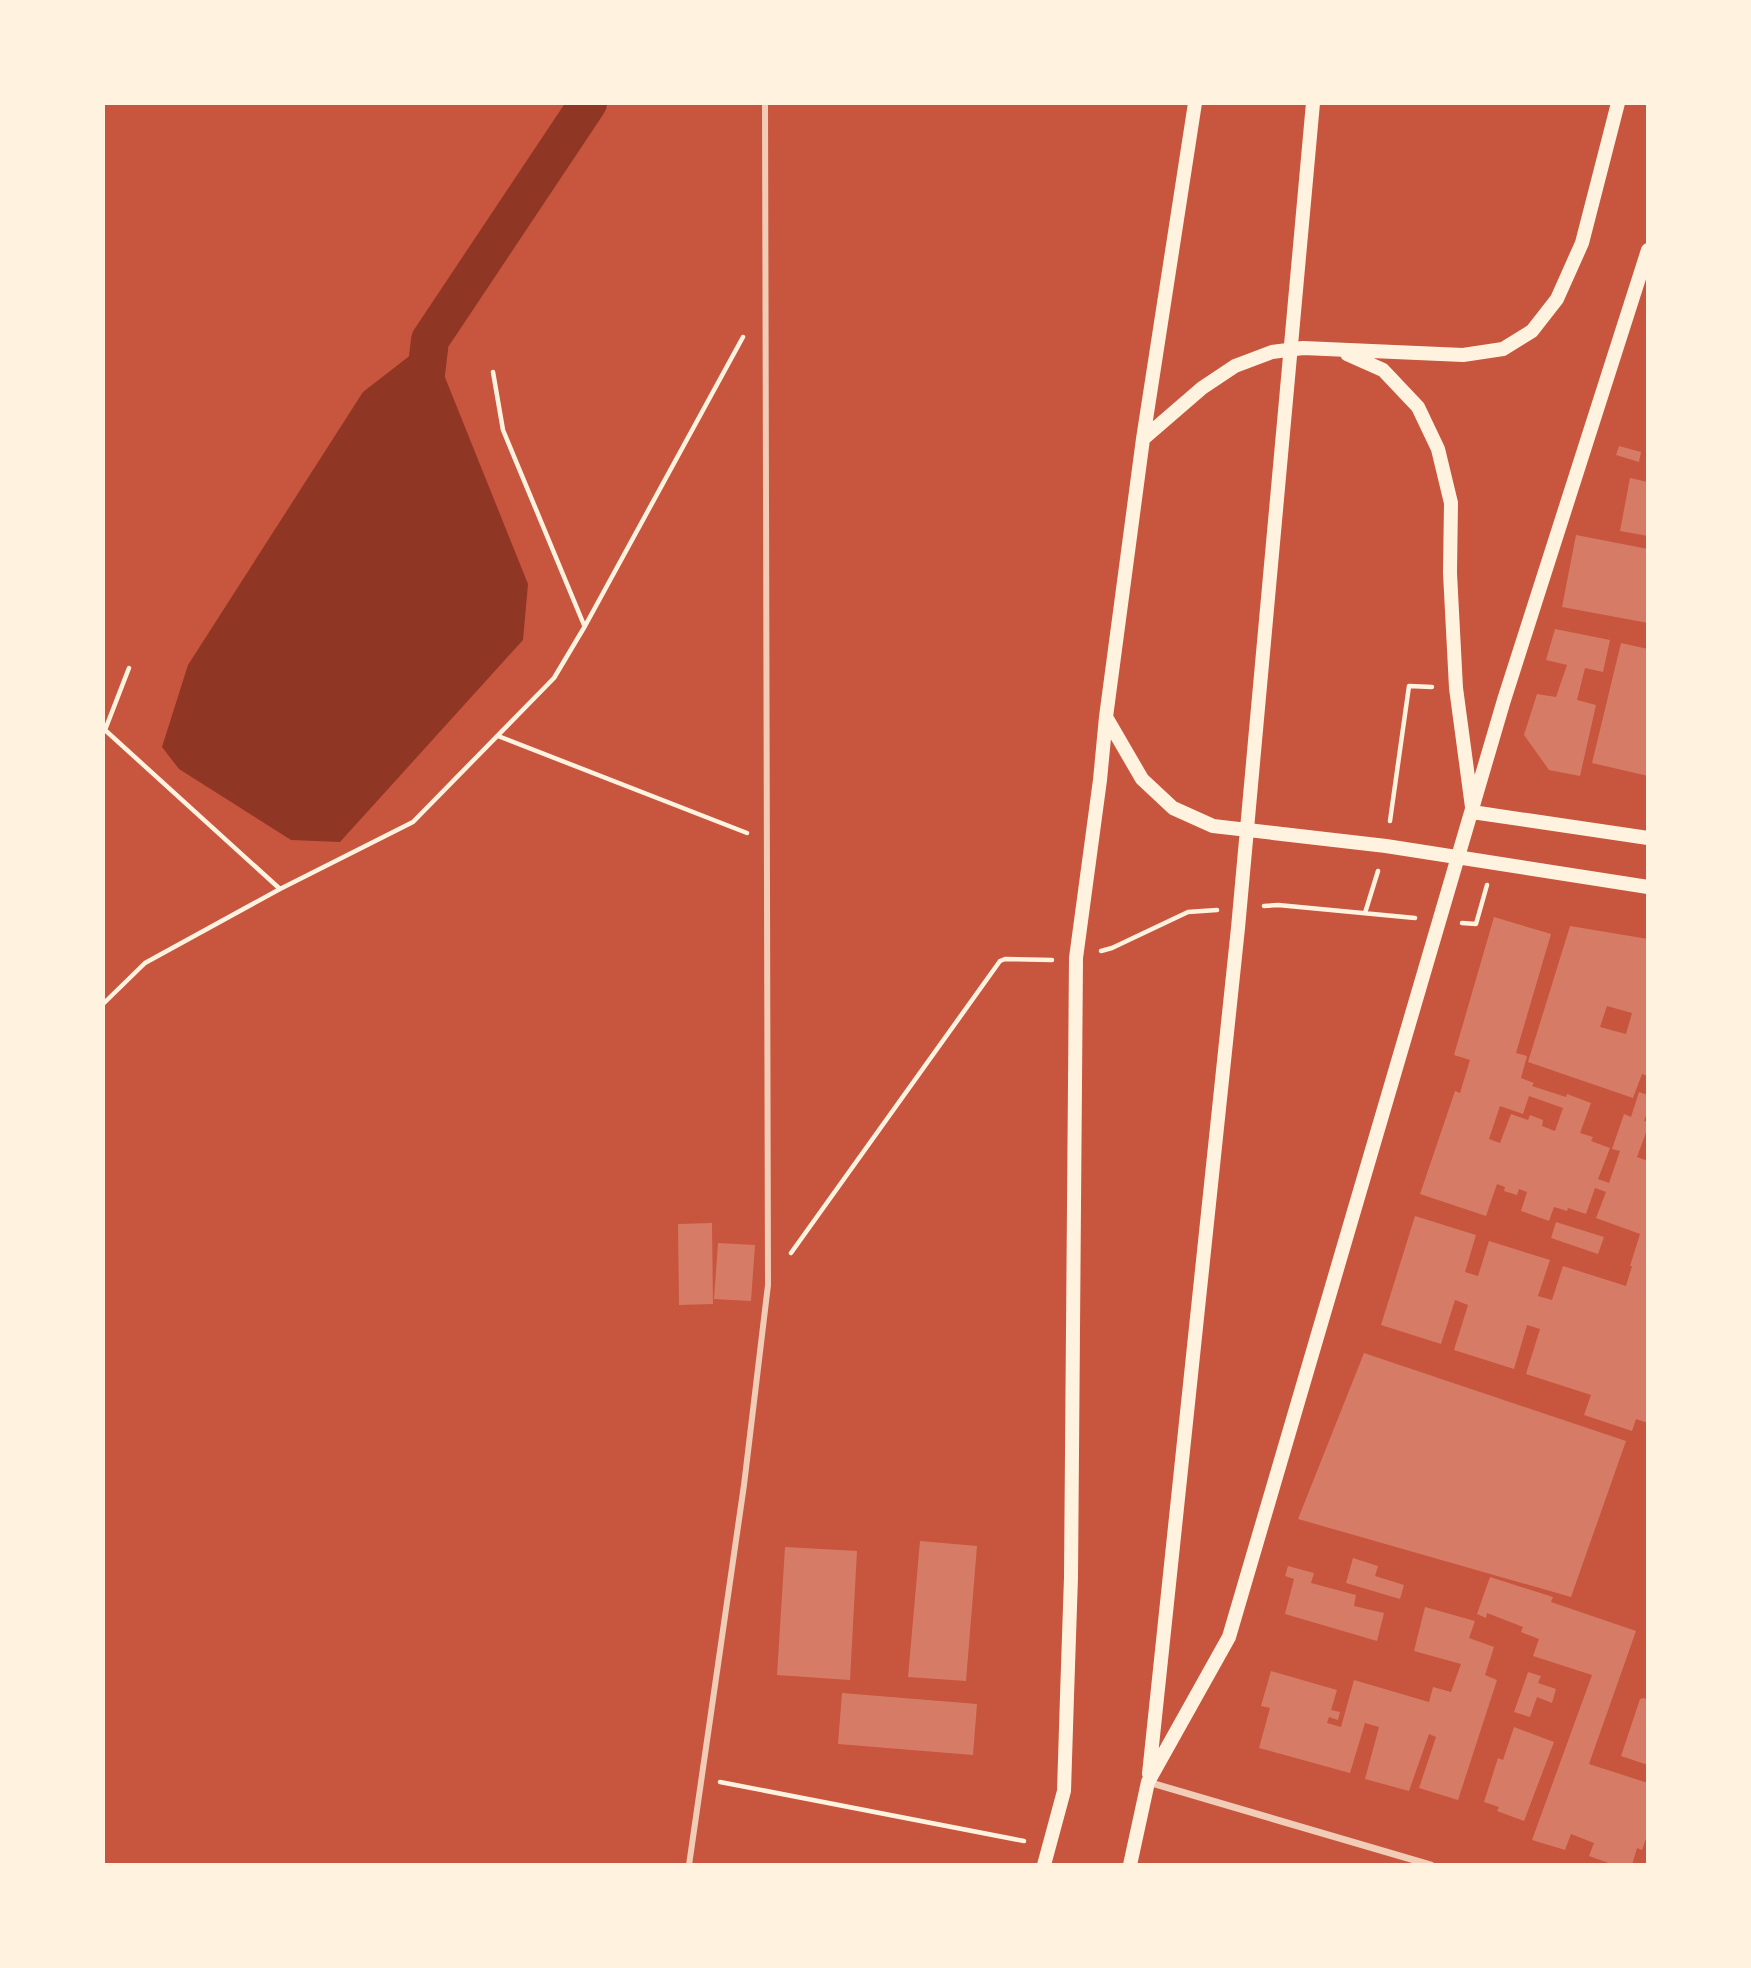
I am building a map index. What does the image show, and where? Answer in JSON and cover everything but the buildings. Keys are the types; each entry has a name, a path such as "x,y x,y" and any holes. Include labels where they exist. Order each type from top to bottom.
{"main road":[{"path":"1044,1865 1063,1791 1070,1591 1076,958 1143,439 1195,103"},
{"path":"1130,1865 1148,1782 1238,928 1313,103"},
{"path":"1143,439 1202,388 1236,366 1272,352 1303,348 1463,355 1503,349 1532,331 1557,299 1582,243 1618,103"},
{"path":"1148,1782 1229,1637 1508,688 1648,250"},
{"path":"1341,351 1383,370 1418,407 1438,449 1451,503 1450,573 1456,688 1472,811"},
{"path":"1106,717 1142,779 1173,808 1213,827 1386,846 1648,887"},
{"path":"1472,811 1648,838"}],"street":[{"path":"689,1865 746,1475 768,1285 765,103"},
{"path":"1148,1782 1431,1865"}],"path":[{"path":"103,1004 145,962 280,888 413,822 554,678 765,296"},
{"path":"493,372 503,430 585,626"},
{"path":"129,668 105,730 280,888"},
{"path":"1365,913 1386,846 1409,686 1456,688"},
{"path":"498,736 768,841"},
{"path":"768,1285 1000,961 1076,958"},
{"path":"701,1779 1049,1846"}],"shaded area":[{"path":"430,340 528,584 523,640 340,842 291,840 179,769 162,747 188,665 363,392"}],"waterway":[{"path":"424,391 430,340 588,103"}]}
